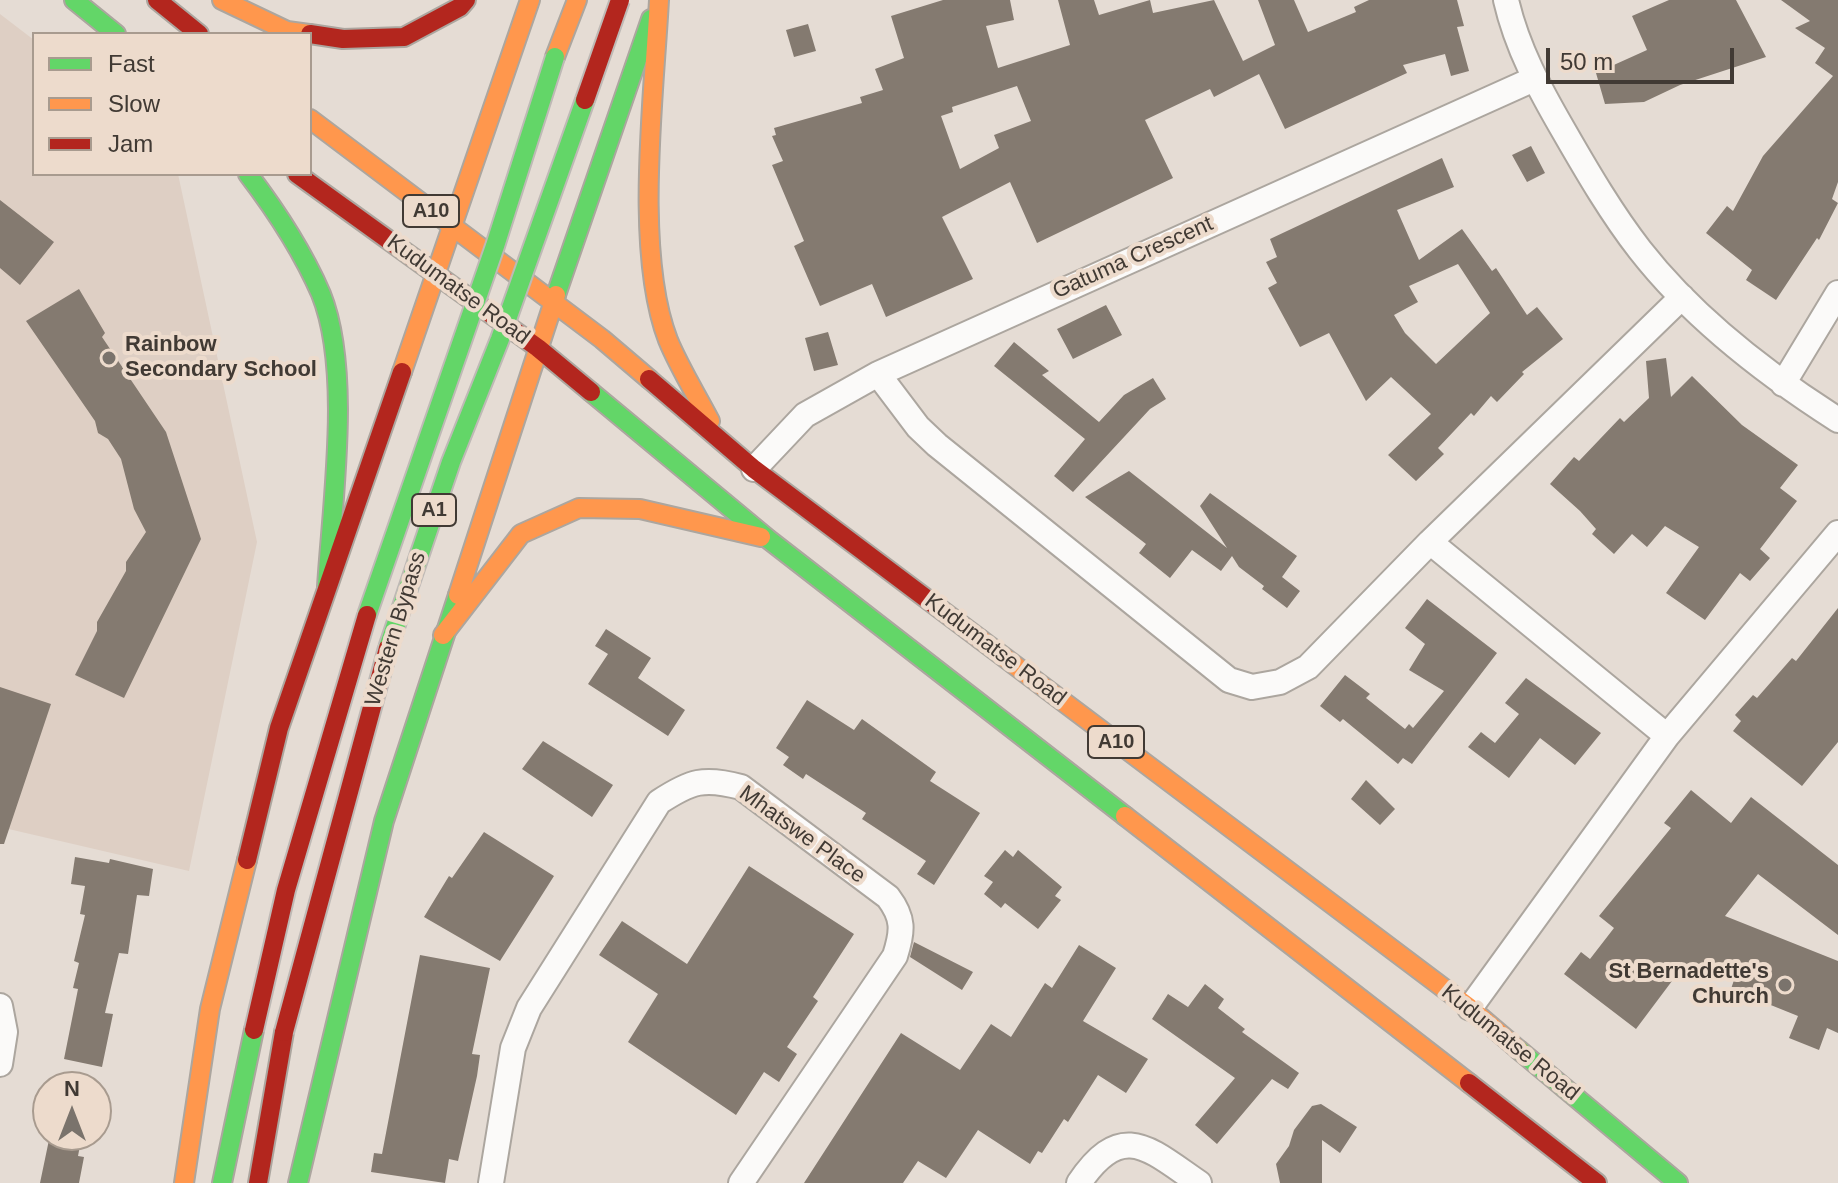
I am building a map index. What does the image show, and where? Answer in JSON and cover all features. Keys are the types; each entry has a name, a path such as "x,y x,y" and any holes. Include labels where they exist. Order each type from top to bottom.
{"main road":[{"path":"74,0 114,32"},
{"path":"157,0 197,32"},
{"path":"222,0 294,32"},
{"path":"312,34 343,39 404,37 460,7 466,0"},
{"path":"184,1183 210,1009 279,728 530,0"},
{"name":"Western Bypass","path":"222,1183 286,890 351,663 406,494 495,246 555,57 577,0"},
{"name":"Western Bypass","path":"258,1183 284,1032 389,644 451,462 500,339 620,0"},
{"path":"298,1183 333,1047 384,821 538,348 659,0"},
{"path":"659,0 651,148 652,275 668,339 719,440"},
{"path":"495,104 503,142 527,174 563,181 586,174 604,156"},
{"name":"Kudumatse Road","path":"312,121 554,302 680,404 754,469 1470,1008 1678,1183"},
{"path":"250,176 284,221 322,297 339,382 327,587"},
{"name":"Kudumatse Road","path":"300,176 538,348 768,539 1597,1183"},
{"path":"370,468 403,434 427,416 455,417 477,428 486,440 491,499"},
{"path":"443,635 521,534 579,508 640,509 768,539"}],"street":[{"path":"1513,3 1534,79 1594,184 1641,251 1682,297 1783,384 1838,420"},
{"name":"Gatuma Crescent","path":"754,469 805,415 878,374 1534,79"},
{"path":"1783,384 1838,293"},
{"path":"878,374 918,427 937,445 1229,680 1252,687 1280,682 1308,667 1430,542 1682,297"},
{"path":"1470,1008 1667,736 1838,533"},
{"path":"1430,542 1667,736"},
{"name":"Mhatswe Place","path":"491,1183 513,1048 529,1008 659,802 684,786 711,779 741,787 888,897 900,913 903,932 895,956 741,1183"},
{"path":"0,1006 5,1032 0,1064"},
{"path":"1079,1183 1092,1164 1112,1147 1129,1143 1146,1147 1199,1183"}],"shaded area":[{"name":"Rainbow Secondary School","path":"0,14 32,38 32,176 178,176 257,542 189,871 0,827"}],"building":[{"path":"943,0 1010,0 1014,20 986,26 998,68 1070,45 1058,0 1094,0 1099,15 1150,0 1153,13 1214,0 1243,61 1275,45 1258,0 1294,0 1308,32 1356,12 1354,7 1369,0 1457,0 1464,26 1457,27 1469,71 1451,76 1445,54 1403,65 1407,73 1285,129 1259,74 1214,97 1210,89 1145,120 1173,178 1037,243 1010,182 942,217 973,279 886,317 872,284 820,306 794,246 804,241 772,165 783,161 772,136 776,135 774,128 862,103 860,97 883,90 875,69 904,58 891,16","holes":["1017,86 1031,121 994,135 999,148 960,169 941,116 953,112 952,107"]},
{"path":"1669,0 1736,0 1766,57 1680,85 1644,102 1605,104 1596,73 1647,50 1632,16"},
{"path":"1781,0 1838,0 1838,182 1832,199 1838,203 1819,240 1817,238 1776,300 1746,280 1752,270 1706,233 1727,206 1733,211 1763,156 1833,76 1815,63 1825,48 1795,28 1810,21"},
{"path":"808,24 816,51 794,57 786,30"},
{"path":"1531,146 1545,173 1527,182 1512,155"},
{"path":"1442,158 1454,187 1397,210 1419,260 1462,229 1492,271 1496,268 1527,315 1537,307 1563,339 1522,372 1524,374 1497,402 1491,396 1474,416 1471,413 1438,448 1444,454 1416,481 1388,455 1431,414 1391,377 1366,401 1329,333 1300,347 1268,288 1277,283 1266,262 1277,257 1270,239","holes":["1458,264 1490,313 1436,364 1405,333 1394,315 1418,302 1409,286"]},
{"path":"0,200 54,242 20,285 0,268"},
{"path":"79,289 105,333 102,337 166,432 201,539 124,698 75,675 97,631 97,622 126,571 126,562 146,532 134,509 121,459 108,439 98,433 95,421 26,321"},
{"path":"1106,305 1122,335 1073,359 1057,329"},
{"path":"828,332 838,365 814,371 805,338"},
{"path":"1014,342 1049,371 1042,375 1099,422 1124,395 1153,378 1166,399 1150,409 1073,492 1054,476 1085,439 994,366"},
{"path":"1666,358 1671,397 1692,376 1742,425 1798,465 1780,488 1797,501 1760,549 1770,558 1750,581 1740,573 1705,620 1666,593 1699,547 1665,526 1647,547 1632,534 1614,554 1592,534 1596,529 1580,511 1550,484 1574,457 1579,461 1620,418 1624,422 1649,398 1646,361"},
{"path":"1129,471 1227,548 1200,506 1210,493 1297,556 1282,577 1300,591 1287,608 1262,589 1264,586 1239,567 1232,556 1221,571 1192,550 1170,578 1139,553 1146,544 1085,497"},
{"path":"1427,599 1497,653 1412,764 1403,758 1398,764 1343,719 1340,722 1320,706 1345,675 1370,694 1366,698 1405,729 1409,724 1413,728 1444,691 1409,670 1425,644 1405,628"},
{"path":"1838,608 1838,742 1802,786 1733,731 1741,721 1735,715 1753,695 1757,698 1792,658 1796,661"},
{"path":"606,629 651,658 638,678 685,710 668,736 588,684 608,654 595,646"},
{"path":"1526,678 1601,733 1575,765 1540,738 1509,778 1468,747 1481,732 1495,743 1519,714 1505,703"},
{"path":"0,687 51,704 4,844 0,844"},
{"path":"807,700 854,730 862,719 936,772 930,781 980,813 934,885 917,874 926,861 862,819 866,813 806,774 803,779 783,765 789,757 776,748"},
{"path":"543,741 613,785 592,817 522,769"},
{"path":"1366,780 1395,809 1380,825 1351,799"},
{"path":"1691,790 1731,823 1751,797 1838,865 1838,935 1758,874 1725,916 1838,961 1838,1033 1827,1028 1819,1050 1789,1038 1798,1016 1731,989 1734,980 1691,963 1688,968 1684,965 1636,1029 1564,974 1581,952 1590,959 1614,928 1599,916 1671,828 1664,823"},
{"path":"484,832 554,876 500,961 424,917 449,876 452,878"},
{"path":"1005,850 1013,857 1018,850 1062,887 1055,896 1061,900 1038,929 1005,903 1001,908 984,894 993,882 984,876"},
{"path":"75,857 109,863 110,859 153,869 149,896 137,895 128,954 119,953 105,1013 113,1014 102,1067 64,1059 78,989 73,988 79,963 74,961 85,915 80,914 85,886 71,884"},
{"path":"749,866 854,934 813,997 818,1001 787,1047 797,1054 779,1082 764,1072 736,1115 628,1042 658,994 599,955 622,921 687,964"},
{"path":"914,942 973,972 962,990 910,957"},
{"path":"1079,945 1116,968 1083,1021 1148,1059 1126,1093 1098,1075 1068,1122 1064,1119 1042,1153 1038,1151 1030,1164 978,1130 946,1178 918,1161 903,1183 804,1183 901,1033 960,1070 991,1024 1011,1037 1045,983 1052,988"},
{"path":"420,955 490,968 472,1054 480,1055 477,1076 458,1161 449,1159 445,1183 371,1172 374,1153 382,1154"},
{"path":"1205,984 1224,999 1218,1008 1245,1029 1242,1032 1299,1073 1288,1089 1272,1079 1217,1144 1195,1125 1235,1078 1152,1019 1168,994 1188,1007"},
{"path":"1321,1104 1357,1127 1340,1153 1322,1140 1322,1183 1280,1183 1276,1164 1289,1146 1294,1130 1312,1106"},
{"path":"47,1151 79,1151 78,1156 84,1157 79,1183 40,1183"}],"traffic: fast":[{"path":"74,0 114,32"},
{"path":"556,295 651,19"},
{"path":"367,615 495,246 555,57"},
{"path":"388,648 451,462 500,339 585,100"},
{"path":"249,176 306,262 321,294 330,325 336,361 338,438 327,587"},
{"path":"591,392 768,539 1125,816"},
{"path":"298,1183 384,821 458,595"},
{"path":"222,1183 254,1030"},
{"path":"1519,1050 1678,1183"}],"traffic: slow":[{"path":"222,0 294,32"},
{"path":"402,372 530,0"},
{"path":"555,57 577,0"},
{"path":"659,0 649,173 652,263 658,304 668,340 710,421"},
{"path":"312,121 602,339 649,379"},
{"path":"458,595 556,295"},
{"path":"443,635 521,534 579,508 640,509 761,537"},
{"path":"980,639 1470,1008 1519,1050"},
{"path":"1125,816 1469,1083"},
{"path":"184,1183 210,1009 247,860"}],"traffic: jam":[{"path":"157,0 197,32"},
{"path":"312,34 343,39 404,37 460,7 466,0"},
{"path":"585,100 620,0"},
{"path":"300,176 538,348 591,392"},
{"path":"247,860 279,728 402,372"},
{"path":"649,379 754,469 980,639"},
{"path":"254,1030 286,890 367,615"},
{"path":"284,1032 388,648"},
{"path":"258,1183 284,1032"},
{"path":"1469,1083 1597,1183"}],"place":[{"name":"Rainbow Secondary School","path":"109,358"},
{"name":"St Bernadette's Church","path":"1785,985"}]}
